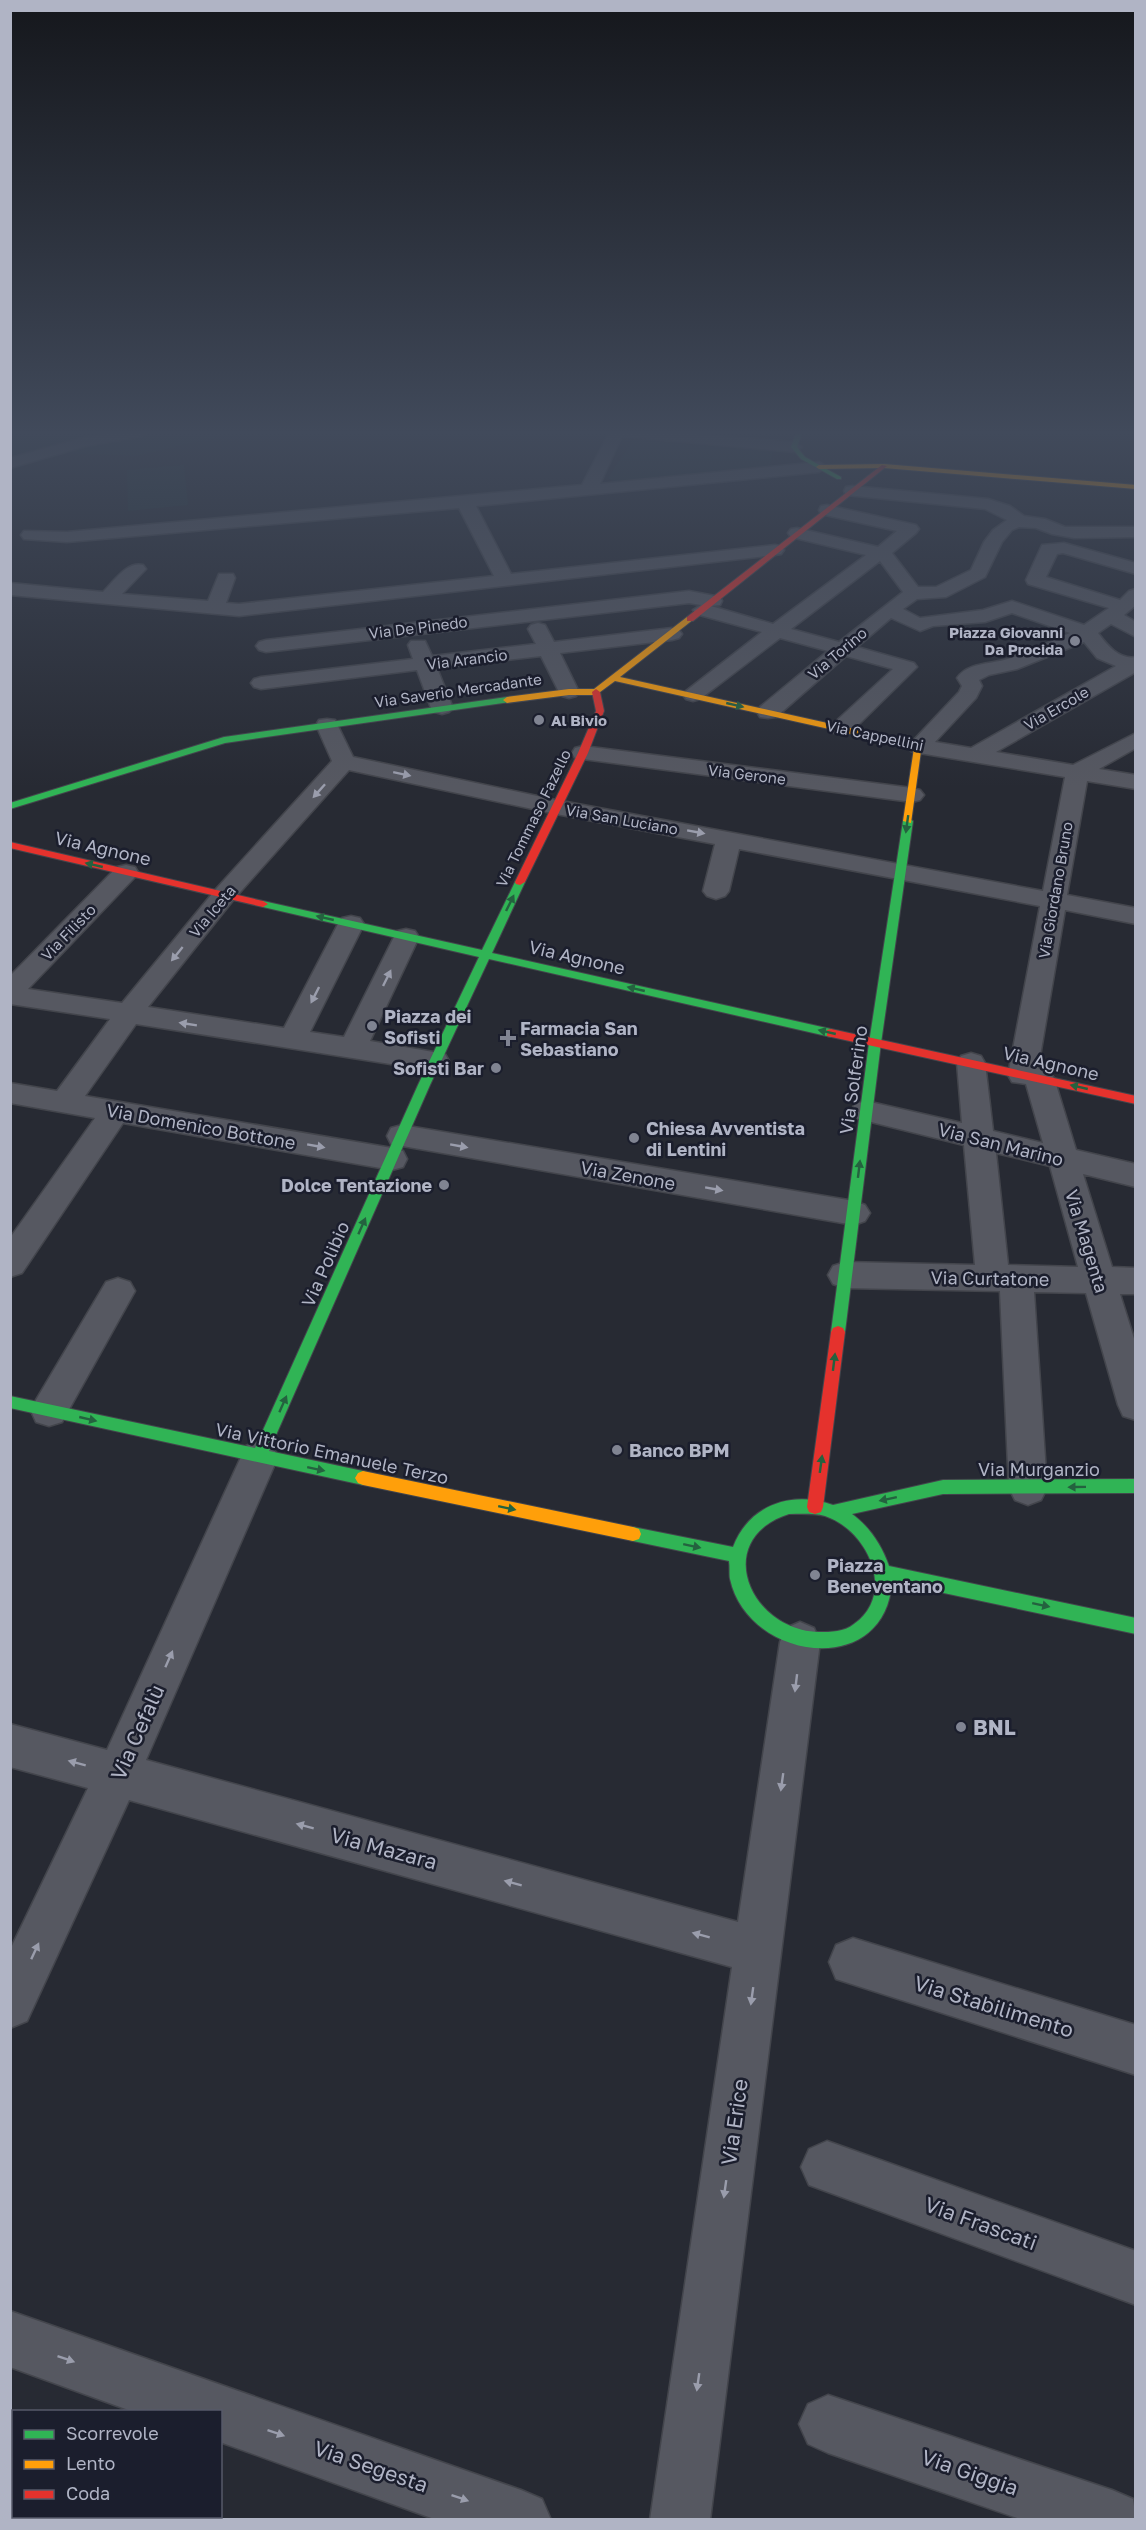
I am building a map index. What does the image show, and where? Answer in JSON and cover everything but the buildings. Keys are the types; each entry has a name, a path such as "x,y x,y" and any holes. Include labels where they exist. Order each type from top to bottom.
{"main road":[{"path":"596,692 617,679 774,551"},
{"name":"Via Cappellini","path":"617,679 919,746"},
{"name":"Via Saverio Mercadante","path":"10,806 224,740 442,708 569,692 596,692"},
{"name":"Via Tommaso Fazello","path":"430,1073 583,753 600,711 596,692"},
{"name":"Via Solferino","path":"815,1507 875,1043 919,746"},
{"name":"Via Agnone","path":"10,845 484,956 1136,1101"},
{"name":"Via Polibio","path":"259,1457 430,1073"},
{"name":"Via Vittorio Emanuele Terzo","path":"10,1402 259,1457 737,1555"},
{"name":"Via Murganzio","path":"832,1512 943,1487 1136,1486"},
{"path":"789,1507 815,1507 832,1512 861,1530 872,1543 885,1573 883,1598 872,1620 853,1635 828,1643 800,1642 778,1632 758,1617 744,1598 737,1577 737,1555 747,1532 765,1516 789,1507"},
{"path":"885,1573 1136,1626"}],"street":[{"path":"490,551 505,580"},
{"path":"10,589 238,610 765,551"},
{"path":"874,551 882,553 896,567 914,593 939,593 979,573 988,551"},
{"path":"693,695 864,563 884,551"},
{"path":"1049,551 1035,580 1123,606 1136,631"},
{"path":"1075,551 1136,569"},
{"path":"108,597 137,569"},
{"path":"215,608 226,578"},
{"path":"395,593 426,664 442,708"},
{"name":"Via Torino","path":"768,712 889,610 914,593"},
{"name":"Via De Pinedo","path":"266,646 407,621 530,614 690,597 777,630 907,667 842,728"},
{"path":"919,746 969,694 972,686 967,678 983,670 1010,665 1088,633 1095,625 1123,606"},
{"path":"889,610 920,625 929,621 986,616 1012,607 1088,633 1104,654 1133,664"},
{"path":"530,614 569,692"},
{"name":"Via Arancio","path":"261,683 672,634"},
{"name":"Via Ercole","path":"977,754 1133,664"},
{"path":"327,725 345,762"},
{"path":"1077,772 1136,739"},
{"name":"Via Cappellini","path":"919,746 1136,782"},
{"name":"Via Gerone","path":"583,753 912,795"},
{"name":"Via San Luciano","path":"345,762 556,807 1136,916"},
{"name":"Via Iceta","path":"65,1102 128,1014 225,894 345,762"},
{"name":"Via Giordano Bruno","path":"1030,1076 1052,900 1077,772"},
{"path":"716,891 729,838"},
{"name":"Via Filisto","path":"10,994 126,872"},
{"path":"292,1040 351,924"},
{"path":"352,1049 406,937"},
{"path":"10,994 246,1034 352,1049 430,1073"},
{"path":"971,1063 979,1140 1005,1278 1028,1488"},
{"name":"Via Magenta","path":"1030,1076 1063,1159 1136,1405"},
{"name":"Via Domenico Bottone","path":"15,1100 65,1102 116,1111 397,1148"},
{"path":"10,1264 116,1111"},
{"name":"Via San Marino","path":"866,1111 1136,1176"},
{"name":"Via Zenone","path":"397,1148 854,1213"},
{"name":"Via Curtatone","path":"845,1275 1136,1281"},
{"path":"49,1411 118,1291"},
{"name":"Via Cefalù","path":"10,2004 118,1774 259,1457"},
{"name":"Via Erice","path":"680,2520 791,1724 800,1642"},
{"name":"Via Mazara","path":"10,1744 758,1950"},
{"name":"Via Stabilimento","path":"853,1962 1136,2049"},
{"name":"Via Frascati","path":"827,2167 1136,2278"},
{"path":"10,2339 209,2410"},
{"name":"Via Segesta","path":"222,2415 521,2520"},
{"name":"Via Giggia","path":"828,2424 1112,2520"}],"traffic: fast":[{"path":"10,806 224,740 507,700"},
{"path":"838,1332 875,1043 908,821"},
{"path":"259,1457 424,1085 520,882"},
{"path":"263,904 831,1033"},
{"path":"10,1402 363,1478"},
{"path":"832,1512 943,1487 1136,1486"},
{"path":"789,1507 818,1508 834,1512 849,1521 873,1548 884,1581 883,1598 876,1614 863,1628 847,1637 834,1640 805,1639 782,1631 762,1618 747,1600 739,1580 737,1558 745,1537 763,1517 789,1507"},
{"path":"633,1534 737,1555"},
{"path":"885,1573 1136,1626"}],"traffic: slow":[{"path":"507,700 569,692 596,692 690,619"},
{"path":"617,679 919,746 908,821"},
{"path":"363,1478 633,1534"}],"traffic: jam":[{"path":"690,619 776,551"},
{"path":"520,882 583,753 600,711 596,692"},
{"path":"10,845 263,904"},
{"path":"831,1033 1136,1100"},
{"path":"815,1507 838,1332"}],"place":[{"name":"Piazza Giovanni Da Procida","path":"1075,641"},
{"name":"Al Bivio","path":"539,720"},
{"name":"Piazza dei Sofisti","path":"372,1026"},
{"name":"Farmacia San Sebastiano","path":"508,1038"},
{"name":"Sofisti Bar","path":"496,1068"},
{"name":"Chiesa Avventista di Lentini","path":"634,1138"},
{"name":"Dolce Tentazione","path":"444,1185"},
{"name":"Banco BPM","path":"617,1450"},
{"name":"Piazza Beneventano","path":"815,1575"},
{"name":"BNL","path":"961,1727"}]}
